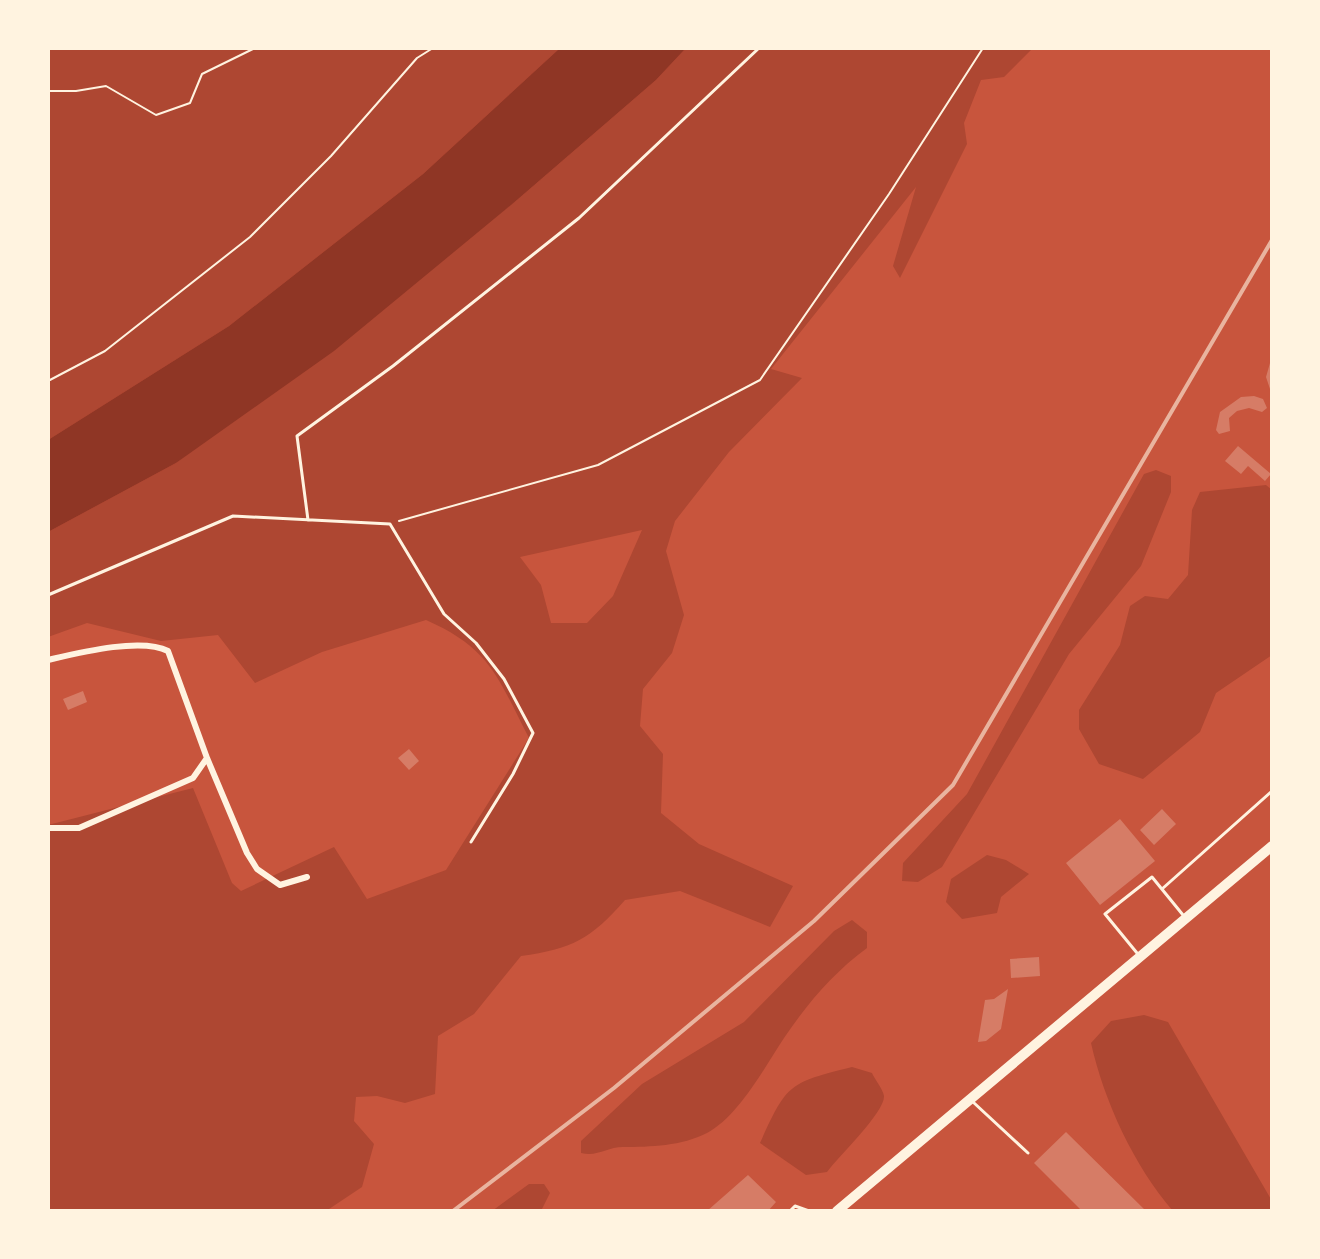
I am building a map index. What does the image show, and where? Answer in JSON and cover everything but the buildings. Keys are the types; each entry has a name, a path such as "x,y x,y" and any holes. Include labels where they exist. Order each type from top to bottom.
{"main road":[{"path":"837,1211 1272,846"}],"street":[{"path":"48,660 120,647 157,645 168,651 221,796 257,869 280,885 307,877"},
{"path":"48,828 79,828 193,778 207,758"}],"lane":[{"path":"308,520 297,436 393,366 579,218 759,48"},
{"path":"48,595 233,516 390,524 444,614 476,643 504,679 533,733 513,774 471,842"},
{"path":"1162,889 1272,791"},
{"path":"1140,956 1105,914 1152,877 1186,917"},
{"path":"970,1099 1028,1153"},
{"path":"790,1211 795,1206 809,1211"}],"path":[{"path":"48,91 76,91 106,86 156,115 190,103 202,74 255,48"},
{"path":"48,381 105,351 250,237 331,156 417,58 433,48"},
{"path":"390,524 598,465 760,380 889,194 983,48"}],"shaded area":[{"path":"48,48 560,48 423,174 229,326 48,440"},
{"path":"560,48 686,48 656,80 517,200 334,351 176,463 48,532 48,440 229,326 423,174"},
{"path":"686,48 1033,48 1004,77 981,80 964,123 967,144 900,278 893,266 916,187 771,369 802,378 729,452 675,521 666,551 684,615 672,653 643,689 640,726 663,754 661,813 699,844 793,886 770,927 680,891 625,900 602,924 579,940 554,950 521,956 474,1014 438,1036 435,1094 405,1103 377,1096 356,1097 354,1121 374,1144 362,1187 326,1211 48,1211 48,825 193,788 232,883 241,891 334,847 367,899 446,870 529,738 491,668 466,642 426,620 322,652 255,683 218,635 161,641 87,623 48,637 48,532 176,463 517,200 656,80","holes":["642,530 613,596 587,623 551,623 541,585 520,557"]},
{"path":"1156,470 1171,476 1171,492 1141,566 1069,654 942,867 918,882 902,881 903,863 967,794 1144,474"},
{"path":"1266,485 1272,490 1272,655 1216,693 1200,732 1143,779 1099,764 1079,729 1079,710 1120,645 1130,606 1145,596 1168,599 1188,575 1192,510 1200,492"},
{"path":"987,855 1006,860 1029,874 1001,897 997,913 962,919 946,902 951,879"},
{"path":"852,920 867,932 867,948 843,967 812,1001 750,1090 718,1126 677,1143 581,1153 581,1141 642,1084 744,1022 834,931"},
{"path":"1144,1015 1168,1022 1272,1201 1272,1211 1173,1211 1146,1174 1112,1110 1091,1043 1111,1021"},
{"path":"852,1067 872,1073 884,1096 870,1123 827,1172 806,1175 760,1143 777,1108 792,1089 814,1077"},
{"path":"529,1184 544,1184 550,1193 541,1211 492,1211"}],"railway":[{"path":"453,1211 614,1088 814,921 953,785 1272,240"}]}
